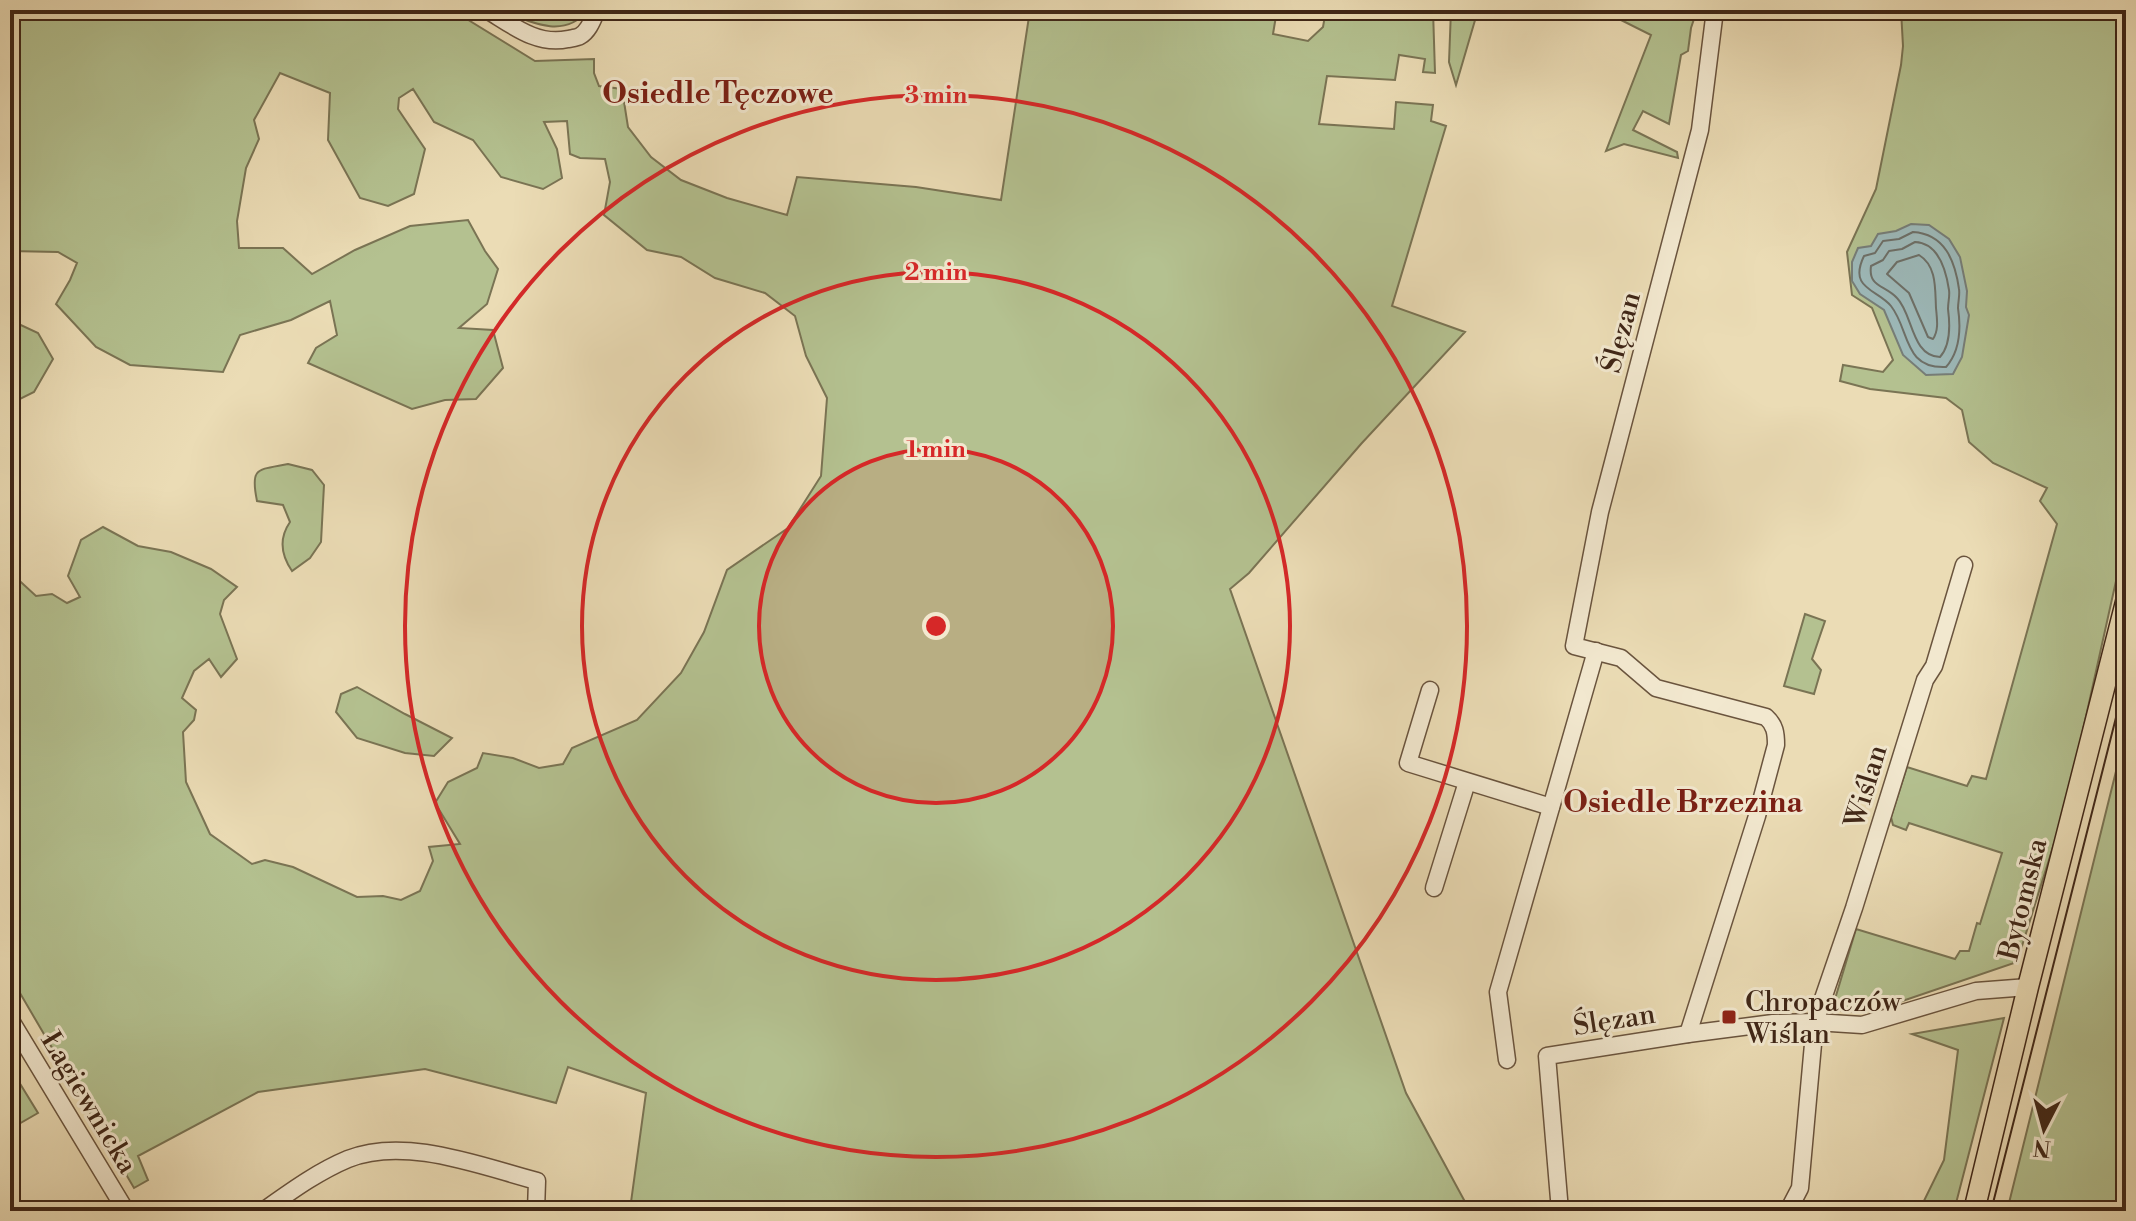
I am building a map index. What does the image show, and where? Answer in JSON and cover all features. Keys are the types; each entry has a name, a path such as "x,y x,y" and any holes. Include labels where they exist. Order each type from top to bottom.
{"main road":[{"name":"Bytomska","path":"1974,1211 2126,602"}],"street":[{"path":"487,10 525,33 544,40 561,40 580,36 589,27 597,10"},
{"name":"Ślęzan","path":"1688,1034 1757,816 1776,745 1776,734 1766,717 1656,688 1621,658 1574,646 1600,512 1700,130 1715,10"},
{"name":"Wiślan","path":"1788,1211 1800,1188 1815,1022 1925,680 1934,666 1964,565"},
{"path":"1507,1060 1498,992 1596,651"},
{"path":"1430,690 1408,763 1551,807"},
{"path":"1434,888 1467,782"},
{"name":"Ślęzan","path":"1560,1211 1547,1056 1773,1023 1862,1025 1976,991 2028,987"},
{"name":"Łagiewnicka","path":"10,1019 126,1211"},
{"path":"263,1211 314,1176 350,1158 382,1150 408,1150 537,1181 536,1211"}],"green space":[{"path":"10,10 452,10 535,61 594,59 594,73 599,86 622,89 628,127 651,157 681,180 727,198 787,215 797,177 916,187 1001,200 1030,10 1277,10 1273,34 1308,41 1323,27 1326,10 1433,10 1435,73 1423,72 1425,59 1399,55 1395,80 1327,76 1319,124 1394,129 1396,102 1433,105 1431,121 1446,126 1392,306 1465,332 1361,444 1249,573 1230,589 1406,1093 1470,1211 671,1211 670,1206 631,1202 646,1093 568,1067 556,1103 425,1069 258,1092 138,1156 148,1180 134,1188 10,976 10,572 36,596 52,594 67,603 80,597 68,576 81,540 103,527 138,546 171,552 211,569 237,587 224,600 220,614 237,659 221,677 209,659 194,671 182,698 196,710 194,720 183,732 186,782 210,834 252,864 265,860 293,867 357,897 383,896 401,900 420,891 433,861 429,847 460,844 435,803 448,782 477,768 483,753 513,758 539,768 563,764 572,748 637,720 681,673 704,632 727,570 788,528 821,476 827,398 806,356 795,316 765,293 715,278 681,257 647,250 604,215 610,182 605,159 580,158 570,154 567,121 544,122 557,149 562,178 543,189 501,177 473,140 434,122 413,89 399,98 398,109 425,149 414,194 388,206 360,198 328,140 330,93 280,73 254,120 259,139 246,168 237,221 239,248 283,248 312,274 355,250 410,226 468,220 498,269 487,304 459,328 493,330 503,368 476,399 445,400 412,409 308,363 316,348 337,335 330,301 291,320 240,335 223,372 130,365 96,347 56,304 77,263 58,252 10,251"},
{"path":"501,10 588,10 568,24 546,26"},
{"path":"1451,10 1478,10 1456,85 1449,62"},
{"path":"1601,10 1697,10 1688,51 1681,55 1669,124 1643,111 1633,130 1677,152 1678,158 1624,144 1606,151 1651,35"},
{"path":"1901,10 2126,10 2126,536 2067,802 2017,962 1876,1010 1860,1012 1841,1011 1835,999 1856,929 1955,959 1960,951 1969,951 1977,923 1980,924 2002,853 1909,823 1906,830 1893,825 1891,817 1907,767 1967,786 1972,776 1986,779 2057,524 2040,501 2047,488 1993,463 1969,442 1962,410 1946,398 1870,389 1840,381 1843,365 1883,372 1893,360 1872,308 1852,295 1847,252 1876,189 1901,65"},
{"path":"10,320 38,333 53,359 34,392 10,404"},
{"path":"288,464 312,470 324,485 321,542 310,558 292,571 283,546 290,522 283,505 257,501 255,482 258,472 263,469"},
{"path":"1805,614 1825,621 1812,659 1821,670 1814,694 1784,686"},
{"path":"357,687 452,738 434,756 405,753 357,738 336,712 341,694"},
{"path":"2126,731 2126,1211 2007,1211"},
{"path":"2004,1018 1954,1211 1919,1211 1944,1160 1958,1050 1912,1034"},
{"path":"10,1051 16,1058 11,1069 38,1113 10,1129"}],"water":[{"path":"1911,224 1929,225 1949,239 1960,257 1969,315 1962,357 1953,374 1926,375 1903,355 1884,310 1860,294 1852,281 1852,262 1858,248 1871,246 1878,234"}],"tram line":[{"path":"1991,1211 2126,678"}],"place":[{"name":"Chropaczów Wiślan","path":"1729,1017"}],"district":[{"name":"Osiedle Tęczowe","path":"718,93"},
{"name":"Osiedle Brzezina","path":"1683,802"}]}
